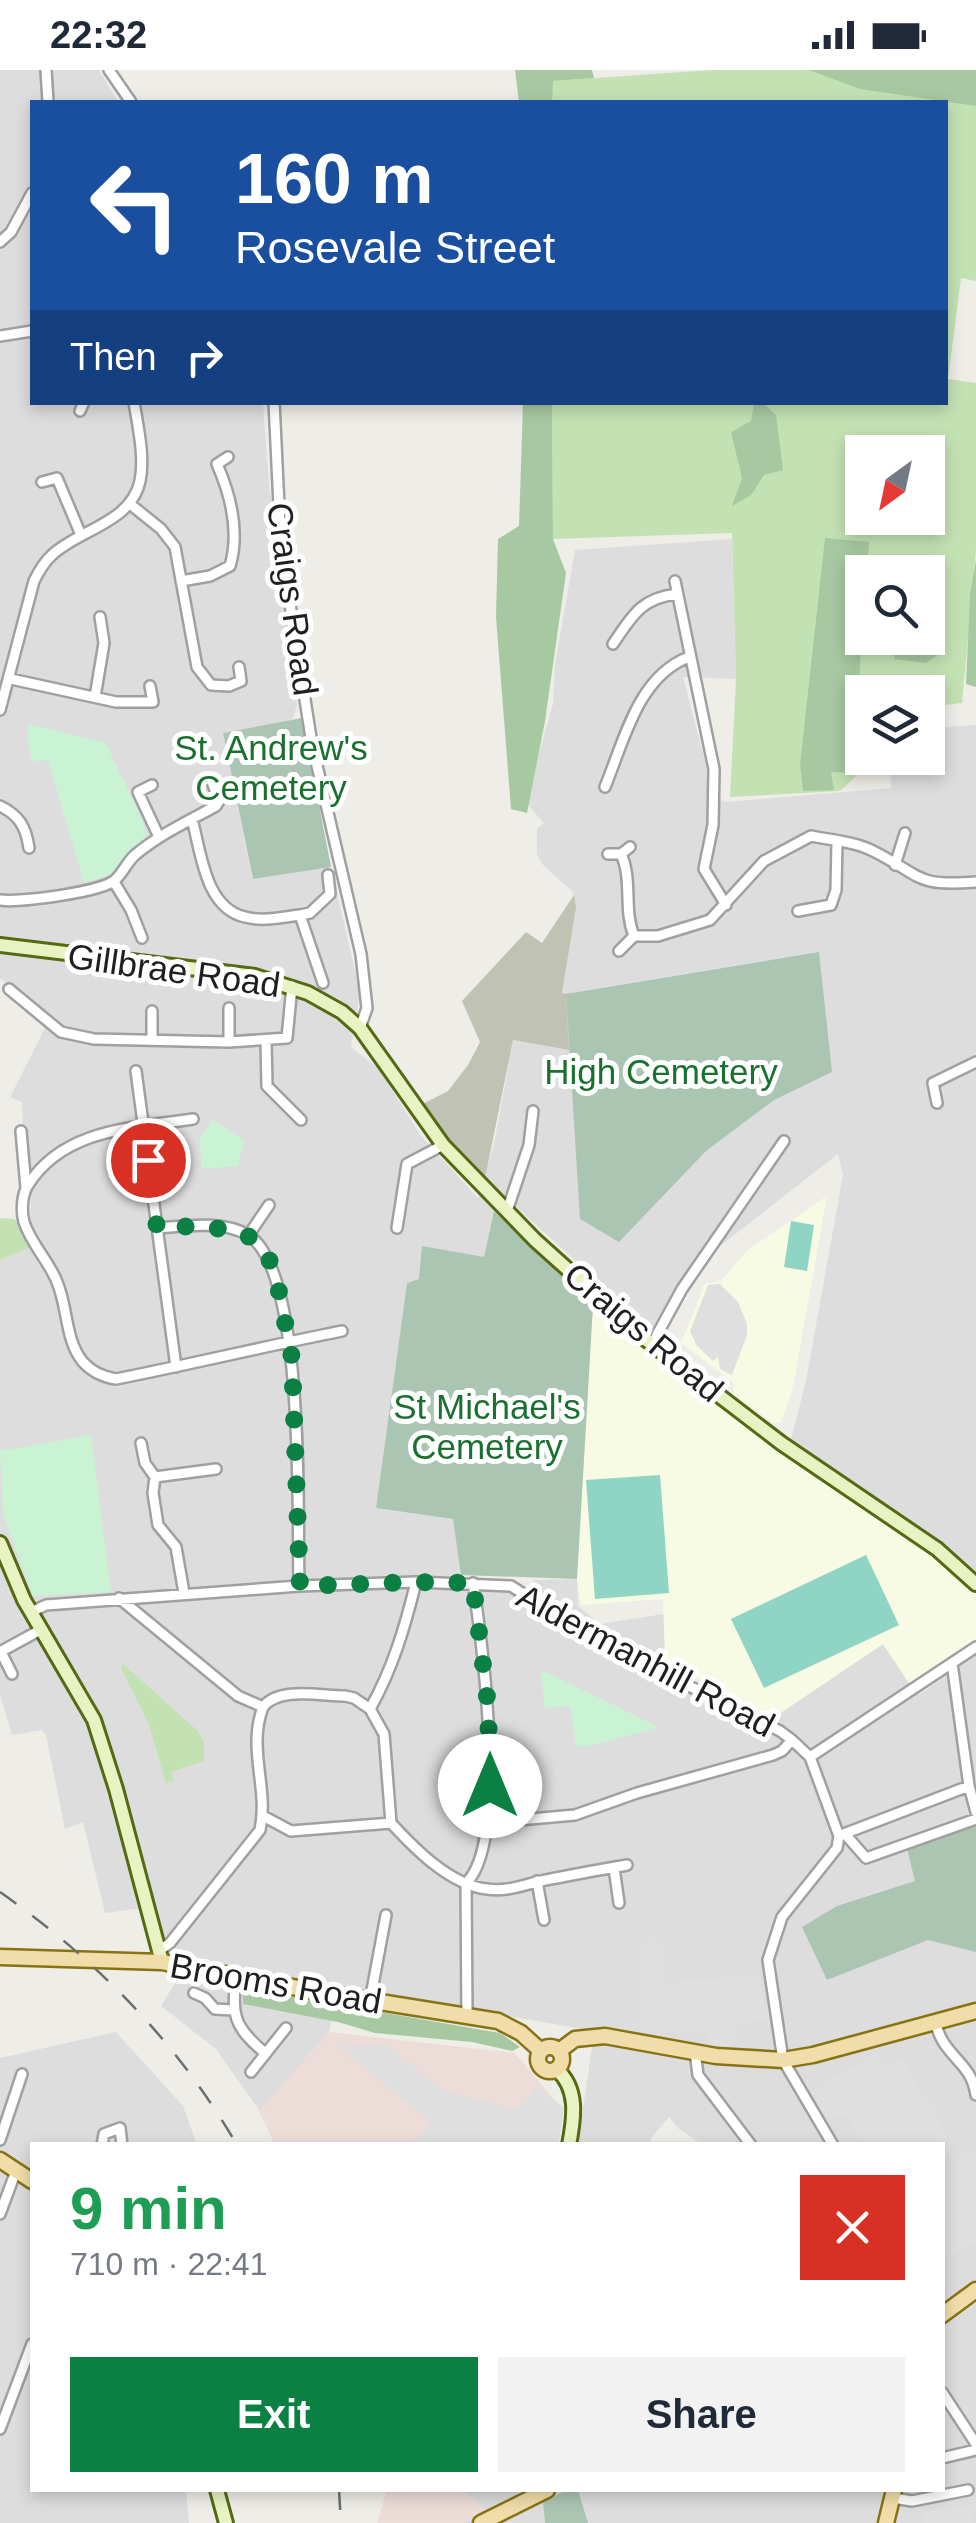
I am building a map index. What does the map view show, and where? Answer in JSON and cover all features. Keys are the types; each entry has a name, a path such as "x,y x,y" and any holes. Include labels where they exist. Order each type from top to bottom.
{"main road":[{"name":"Brooms Road","path":"0,1957 161,1956 236,1975 506,2024 541,2051"},
{"path":"559,2051 575,2039 590,2036 721,2056 783,2060 813,2056 974,2013"},
{"path":"550,2047 559,2051 562,2061 556,2069 542,2066 538,2060 541,2051 550,2047"},
{"path":"0,2160 30,2180"},
{"path":"945,2313 976,2290"},
{"path":"886,2523 894,2494"},
{"path":"491,2521 531,2495"}],"street":[{"path":"46,70 48,100"},
{"path":"109,70 130,100"},
{"path":"0,242 11,232 30,199"},
{"path":"0,336 30,331"},
{"path":"0,710 34,580 52,554 108,522 130,504 138,489 142,464 134,405"},
{"name":"Craigs Road","path":"274,405 282,547 312,744 362,954 367,1008 360,1028"},
{"path":"181,581 210,576 230,566 236,547 229,492 217,464 228,458"},
{"path":"42,482 57,478 80,535"},
{"path":"130,504 169,537 175,547 197,667 211,686 230,686 240,681 239,667"},
{"path":"675,580 714,769 713,824 704,869 726,905"},
{"path":"612,644 642,606 654,597 677,594"},
{"path":"95,697 108,633 100,617"},
{"path":"605,787 636,711 659,673 689,656"},
{"path":"10,679 116,702 153,702 150,686"},
{"path":"0,900 66,894 114,882 132,858 160,837 216,806 219,800 211,779"},
{"path":"152,785 138,792 160,837"},
{"path":"0,806 19,819 26,830 29,848"},
{"path":"192,818 210,885 223,905 248,918 310,913 330,894 328,875"},
{"path":"896,866 905,833"},
{"path":"619,951 634,936 658,936 710,920 764,860 812,836 871,850 922,881 976,882"},
{"path":"831,905 836,890 837,842"},
{"path":"608,854 626,850 628,922 634,936"},
{"path":"114,882 142,938"},
{"path":"131,910 142,902"},
{"path":"798,911 831,905"},
{"path":"831,905 839,916"},
{"path":"300,915 323,983"},
{"name":"Gillbrae Road","path":"0,946 255,976 292,986 342,1012"},
{"path":"8,989 61,1032 94,1040 229,1042 287,1038 292,986"},
{"path":"229,1008 229,1042"},
{"path":"152,1011 152,1040"},
{"name":"Craigs Road","path":"342,1012 360,1028 443,1145 507,1211 652,1344 781,1443 937,1549 976,1584"},
{"path":"266,1040 267,1086 301,1120"},
{"path":"937,1103 933,1084 976,1062"},
{"path":"136,1071 176,1367"},
{"path":"507,1211 529,1145 533,1111"},
{"path":"26,1188 45,1164 85,1138 193,1119"},
{"path":"21,1131 26,1188 24,1222 58,1284 74,1348 83,1361 104,1377 116,1380 342,1332"},
{"path":"652,1344 682,1289 784,1141"},
{"path":"398,1228 407,1164 443,1145"},
{"path":"248,1236 269,1205"},
{"path":"157,1228 217,1226 248,1236 263,1248 275,1271 290,1341 300,1586"},
{"path":"141,1443 145,1462 156,1477 153,1492 158,1525 176,1547 184,1593"},
{"path":"156,1477 216,1468"},
{"path":"0,1544 32,1612 100,1736 161,1956"},
{"path":"370,1709 400,1644 416,1582"},
{"name":"Aldermanhill Road","path":"32,1612 46,1604 300,1586 416,1582 517,1588 596,1640 780,1730 810,1757"},
{"path":"467,2016 466,1883 478,1869 490,1752 482,1637 473,1583"},
{"path":"119,1598 238,1696 263,1707"},
{"path":"12,1674 0,1652 42,1630"},
{"path":"952,1663 976,1816 866,1858 842,1835 810,1757 952,1663 976,1648"},
{"path":"161,1956 260,1830 263,1816 255,1728 263,1707 281,1695 345,1696 370,1709 384,1734 391,1823 422,1854 466,1883 502,1890 627,1865"},
{"path":"485,1822 576,1814 773,1755 792,1740"},
{"path":"831,2142 783,2060 769,1979 772,1939 782,1917 842,1835 969,1786"},
{"path":"263,1816 291,1832 391,1823"},
{"path":"614,1868 619,1903"},
{"path":"537,1881 544,1920"},
{"path":"370,2001 386,1915"},
{"path":"236,1975 233,2010 245,2036 265,2054"},
{"path":"194,1993 215,2009 233,2010"},
{"path":"935,2022 939,2040 974,2080 976,2095"},
{"path":"251,2072 286,2028"},
{"path":"695,2051 698,2075 749,2142"},
{"path":"556,2069 568,2084 575,2108 574,2142"},
{"path":"0,2140 22,2074"},
{"path":"103,2142 104,2134 120,2128 122,2142"},
{"path":"0,2214 16,2171"},
{"path":"0,2429 30,2349"},
{"path":"945,2397 976,2447 945,2457"},
{"path":"894,2494 912,2501 968,2490"},
{"path":"218,2492 226,2523"}],"shaded area":[{"path":"0,70 99,70 117,100 30,100 30,405 263,405 269,484 297,706 292,720 223,733 252,878 331,867 360,993 351,1047 379,1069 421,1136 478,1198 494,1144 513,1040 568,1050 562,994 575,907 573,892 543,865 537,854 537,829 544,823 525,802 553,704 555,664 575,550 732,539 736,679 683,677 706,765 708,797 726,802 891,788 891,775 945,775 945,727 976,725 976,1574 946,1546 791,1439 806,1381 843,1175 838,1154 688,1271 654,1326 646,1325 502,1194 494,1211 484,1257 407,1283 376,1508 454,1519 466,1588 503,1588 528,1600 534,1580 577,1579 578,1606 600,1624 664,1614 667,1682 763,1732 773,1718 883,1644 919,1695 976,1654 976,2523 462,2523 486,2511 465,2492 945,2492 945,2142 698,2142 669,2117 651,2142 578,2142 592,2047 583,2029 339,1987 329,2032 261,2113 216,2049 161,2006 189,1960 161,1939 151,1907 105,1913 83,1822 65,1829 46,1735 42,1730 12,1735 0,1695 0,1260 40,1243 30,1225 31,1190 26,1188 22,1102 10,1097 50,1018 0,978"},
{"path":"574,895 576,907 562,993 566,994 569,1050 513,1040 483,1188 417,1107 448,1091 480,1042 462,1001 526,932 542,943"},
{"path":"827,1196 793,1387 781,1423 773,1423 734,1394 733,1382 681,1343 705,1284 721,1281 748,1250"},
{"path":"720,1284 738,1302 747,1324 747,1335 732,1375 720,1369 718,1357 713,1361 697,1346 690,1331 708,1285"},
{"path":"593,1305 790,1459 938,1558 976,1593 976,1640 910,1685 883,1644 773,1718 665,1661 663,1599 581,1605 577,1579"},
{"path":"641,1942 663,1942 665,1983 759,1978 768,2020 737,2023 735,2046 710,2045 708,2033 641,2032"},
{"path":"116,2032 183,2106 196,2142 30,2142 30,2492 186,2492 189,2523 0,2523 0,2058"},
{"path":"329,2032 515,2053 560,2107 554,2142 274,2142 259,2111"},
{"path":"387,2045 444,2091 517,2109 537,2087 564,2108 558,2142 415,2142 431,2122 338,2046"},
{"path":"872,2056 879,2068 904,2059 956,2156 965,2151 976,2156 976,2241 945,2259 945,2142 861,2142 845,2113 829,2121 811,2092"},
{"path":"386,2492 465,2492 486,2511 462,2523 377,2523"},
{"path":"973,2506 970,2523 923,2523 925,2512"}],"green space":[{"path":"515,70 592,70 594,78 553,81 552,100 519,100"},
{"path":"712,70 976,70 976,281 961,278 948,379 948,100 552,100 552,81"},
{"path":"809,70 976,70 976,106 860,89"},
{"path":"948,379 976,383 976,551 962,703 945,705 945,675 845,675 845,775 857,775 840,791 730,797 736,679 732,533 553,539 552,405 948,405"},
{"path":"523,405 552,405 553,539 566,573 545,721 527,813 511,809 496,617 498,539 519,526"},
{"path":"754,405 765,405 776,415 783,470 764,475 751,495 732,506 742,478 731,432 751,421"},
{"path":"825,538 869,542 868,555 845,555 845,655 861,655 859,675 845,675 845,773 831,772 834,790 803,791 800,765"},
{"path":"976,560 976,687 966,684 970,594"},
{"path":"895,655 938,655 926,663 894,659"},
{"name":"St. Andrew's Cemetery","path":"302,718 331,867 253,879 223,733"},
{"path":"29,724 106,743 147,835 112,874 84,883 48,760 32,761"},
{"name":"High Cemetery","path":"819,952 832,1072 774,1100 706,1151 619,1242 580,1219 566,994"},
{"path":"213,1120 244,1140 238,1166 201,1169 200,1138"},
{"name":"St Michael's Cemetery","path":"494,1211 593,1305 577,1579 461,1575 453,1519 376,1508 407,1283 419,1279 422,1246 484,1257"},
{"path":"0,1218 15,1219 31,1247 0,1260"},
{"path":"791,1221 814,1225 807,1271 784,1267"},
{"path":"91,1435 111,1592 33,1596 3,1514 0,1451"},
{"path":"660,1475 669,1593 595,1599 586,1480"},
{"path":"866,1555 899,1625 764,1688 731,1619"},
{"path":"122,1663 198,1731 204,1742 204,1761 171,1772 174,1781 166,1783 148,1722"},
{"path":"541,1670 659,1727 582,1748 576,1746 570,1706 545,1708"},
{"path":"976,1824 976,1952 928,1940 827,1980 802,1927 837,1906 915,1881 907,1849"},
{"path":"243,1988 500,2033 520,2047 512,2051 472,2042 375,2033 243,2004"},
{"path":"563,2492 579,2492 588,2523 545,2523 543,2501"}],"railway":[{"path":"0,1892 70,1946 132,2005 188,2072 235,2142"},
{"path":"339,2492 341,2523"}],"route":[{"path":"148,1160 157,1228 217,1226 233,1230 263,1248 275,1271 292,1358 300,1586 473,1583 488,1705 490,1786"}]}
